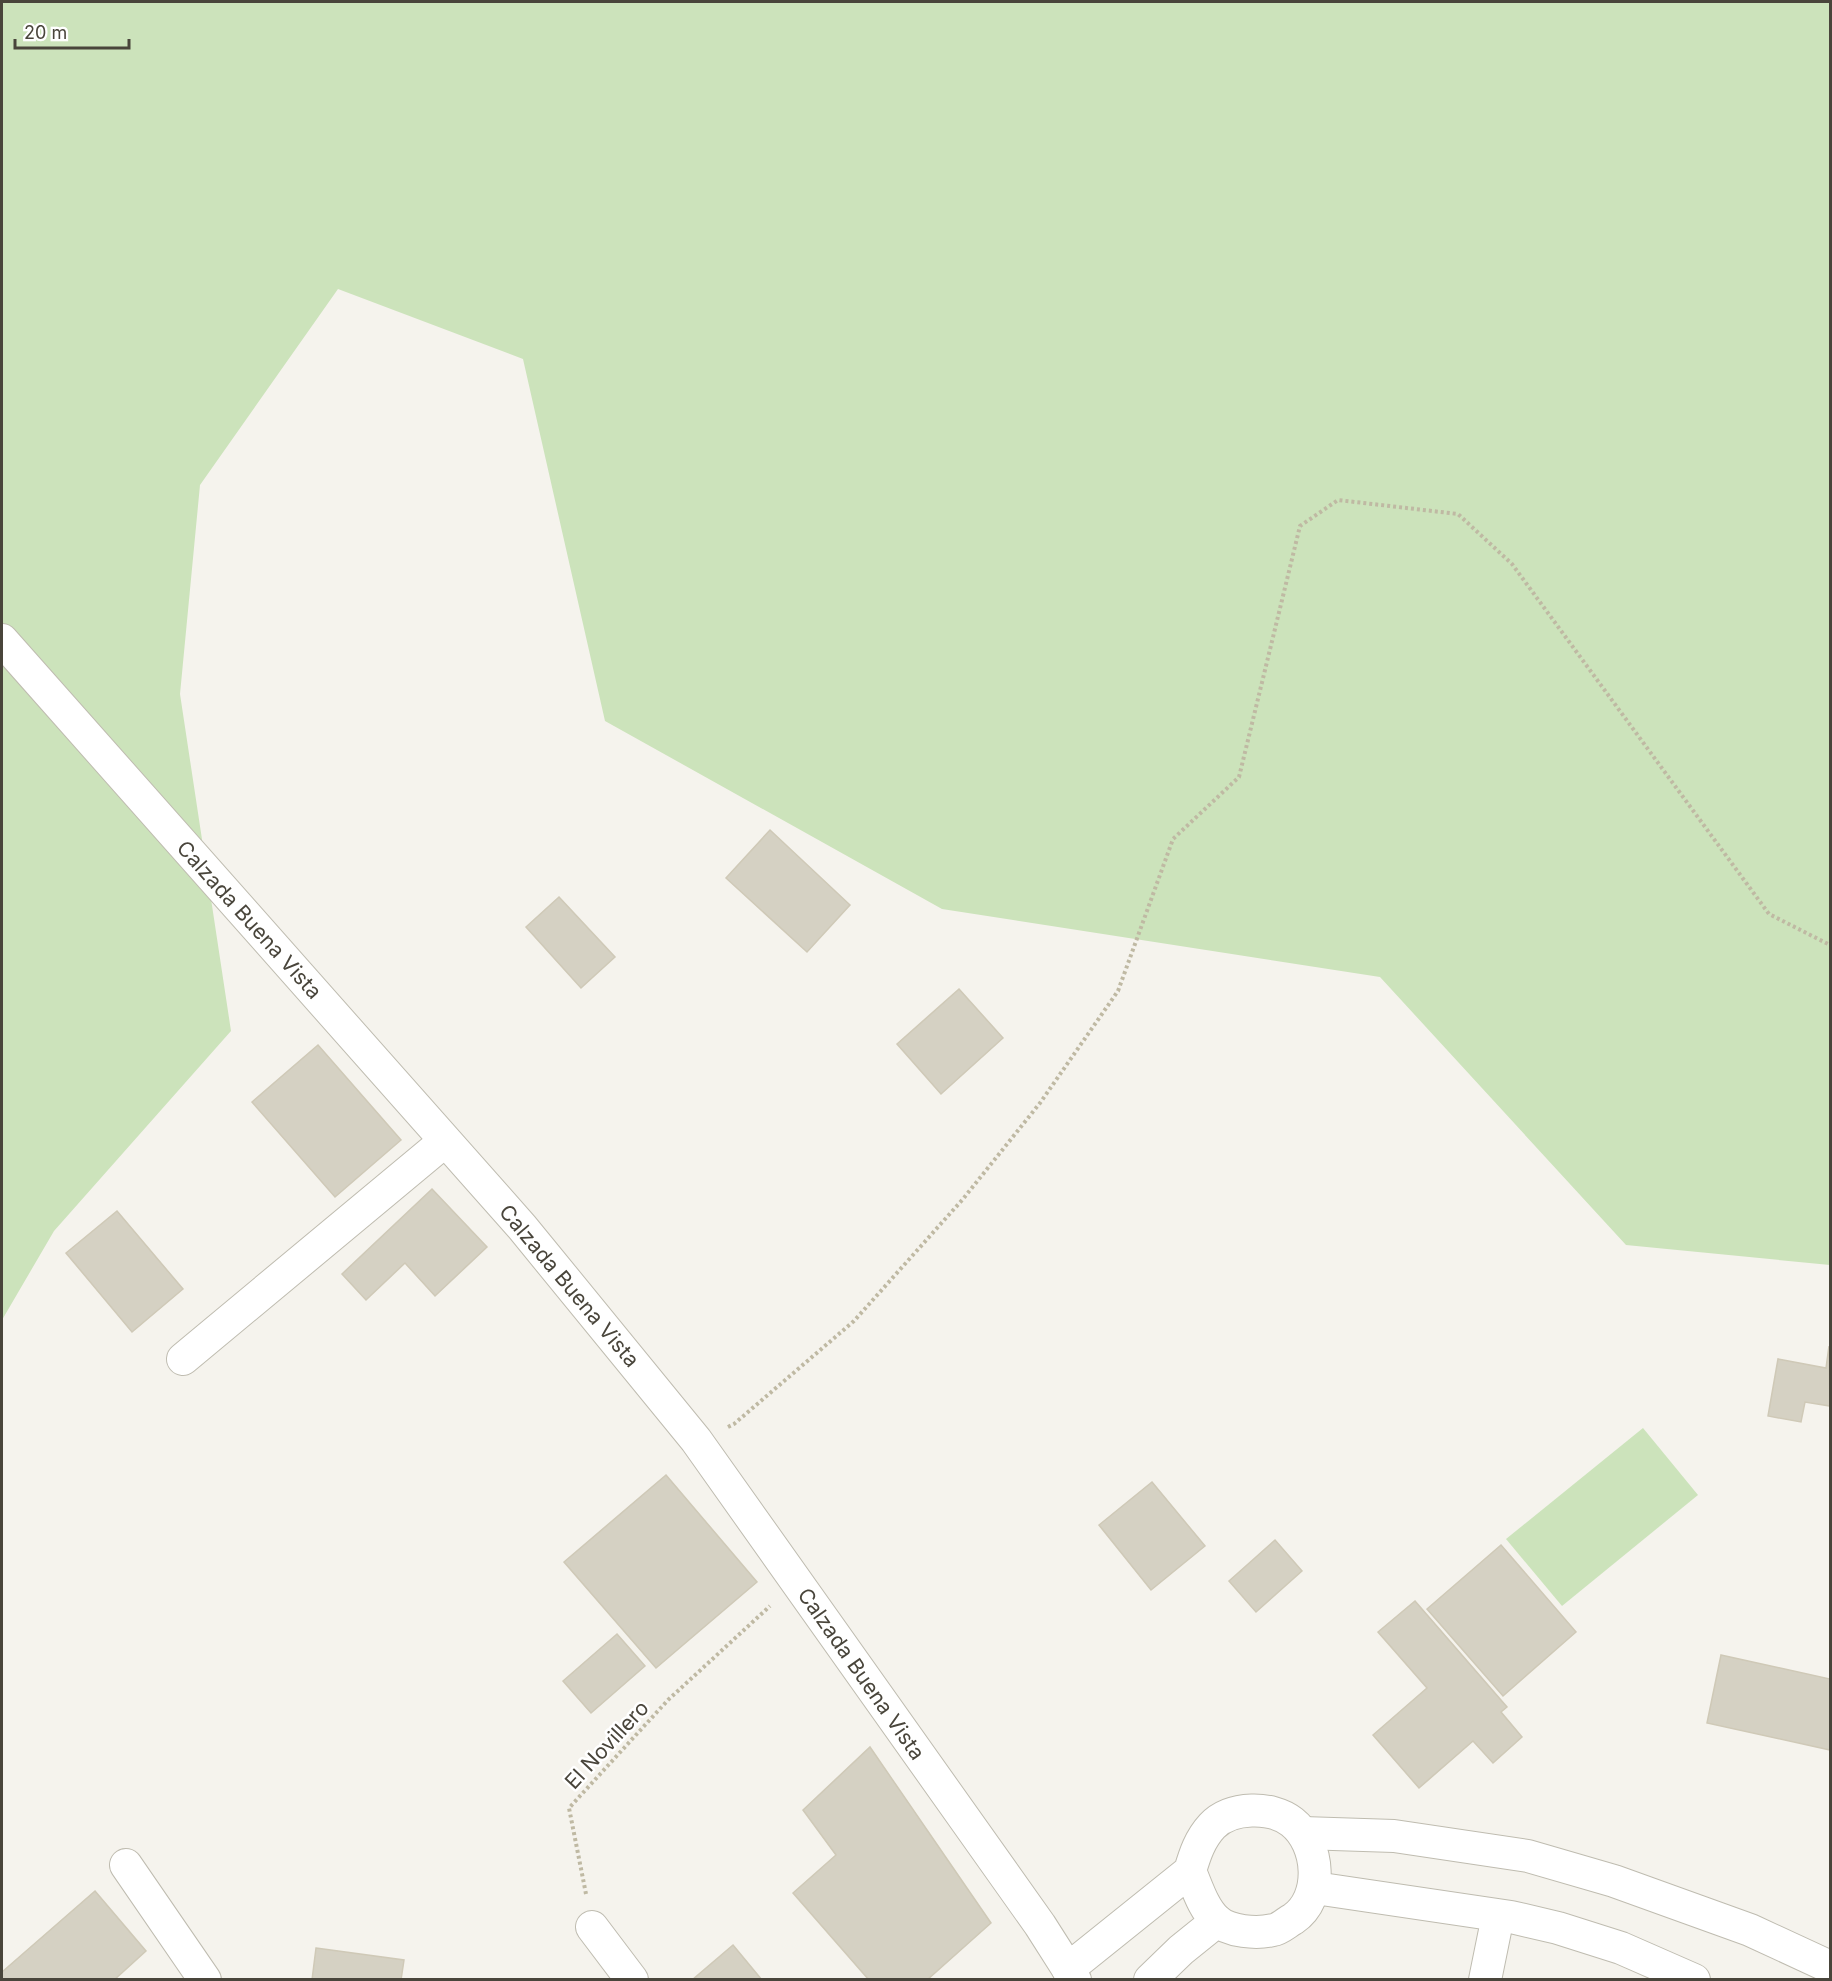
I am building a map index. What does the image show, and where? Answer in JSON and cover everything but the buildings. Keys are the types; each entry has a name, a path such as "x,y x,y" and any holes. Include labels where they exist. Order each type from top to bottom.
{"street":[{"name":"Calzada Buena Vista","path":"2,640 522,1227 696,1440 1040,1925 1072,1975"},
{"path":"183,1359 445,1141"},
{"path":"1072,1975 1190,1871 1197,1847 1213,1825 1238,1812 1266,1810 1291,1821 1303,1833 1314,1862 1315,1888 1300,1914 1275,1930 1245,1933 1217,1921 1203,1900 1190,1871"},
{"path":"1303,1833 1394,1836 1528,1856 1614,1881 1750,1930 1830,1968"},
{"path":"126,1865 205,1980"},
{"path":"1315,1888 1498,1916 1558,1928 1622,1948 1694,1980"},
{"path":"1485,1980 1498,1916"},
{"path":"1150,1980 1180,1950 1217,1921"},
{"path":"592,1927 632,1980"}],"path":[{"path":"696,1440 734,1424 854,1321 963,1199 1040,1103 1118,991 1173,839 1239,777 1299,526 1338,500 1458,514 1512,564 1769,914 1830,945"},
{"name":"El Novillero","path":"592,1927 569,1808 668,1700 795,1582"}],"green space":[{"path":"2,2 1830,2 1830,1265 1626,1245 1380,977 942,909 605,721 523,359 338,289 200,485 180,694 231,1031 54,1231 2,1320"},
{"path":"1643,1428 1698,1495 1562,1606 1506,1539"}]}
